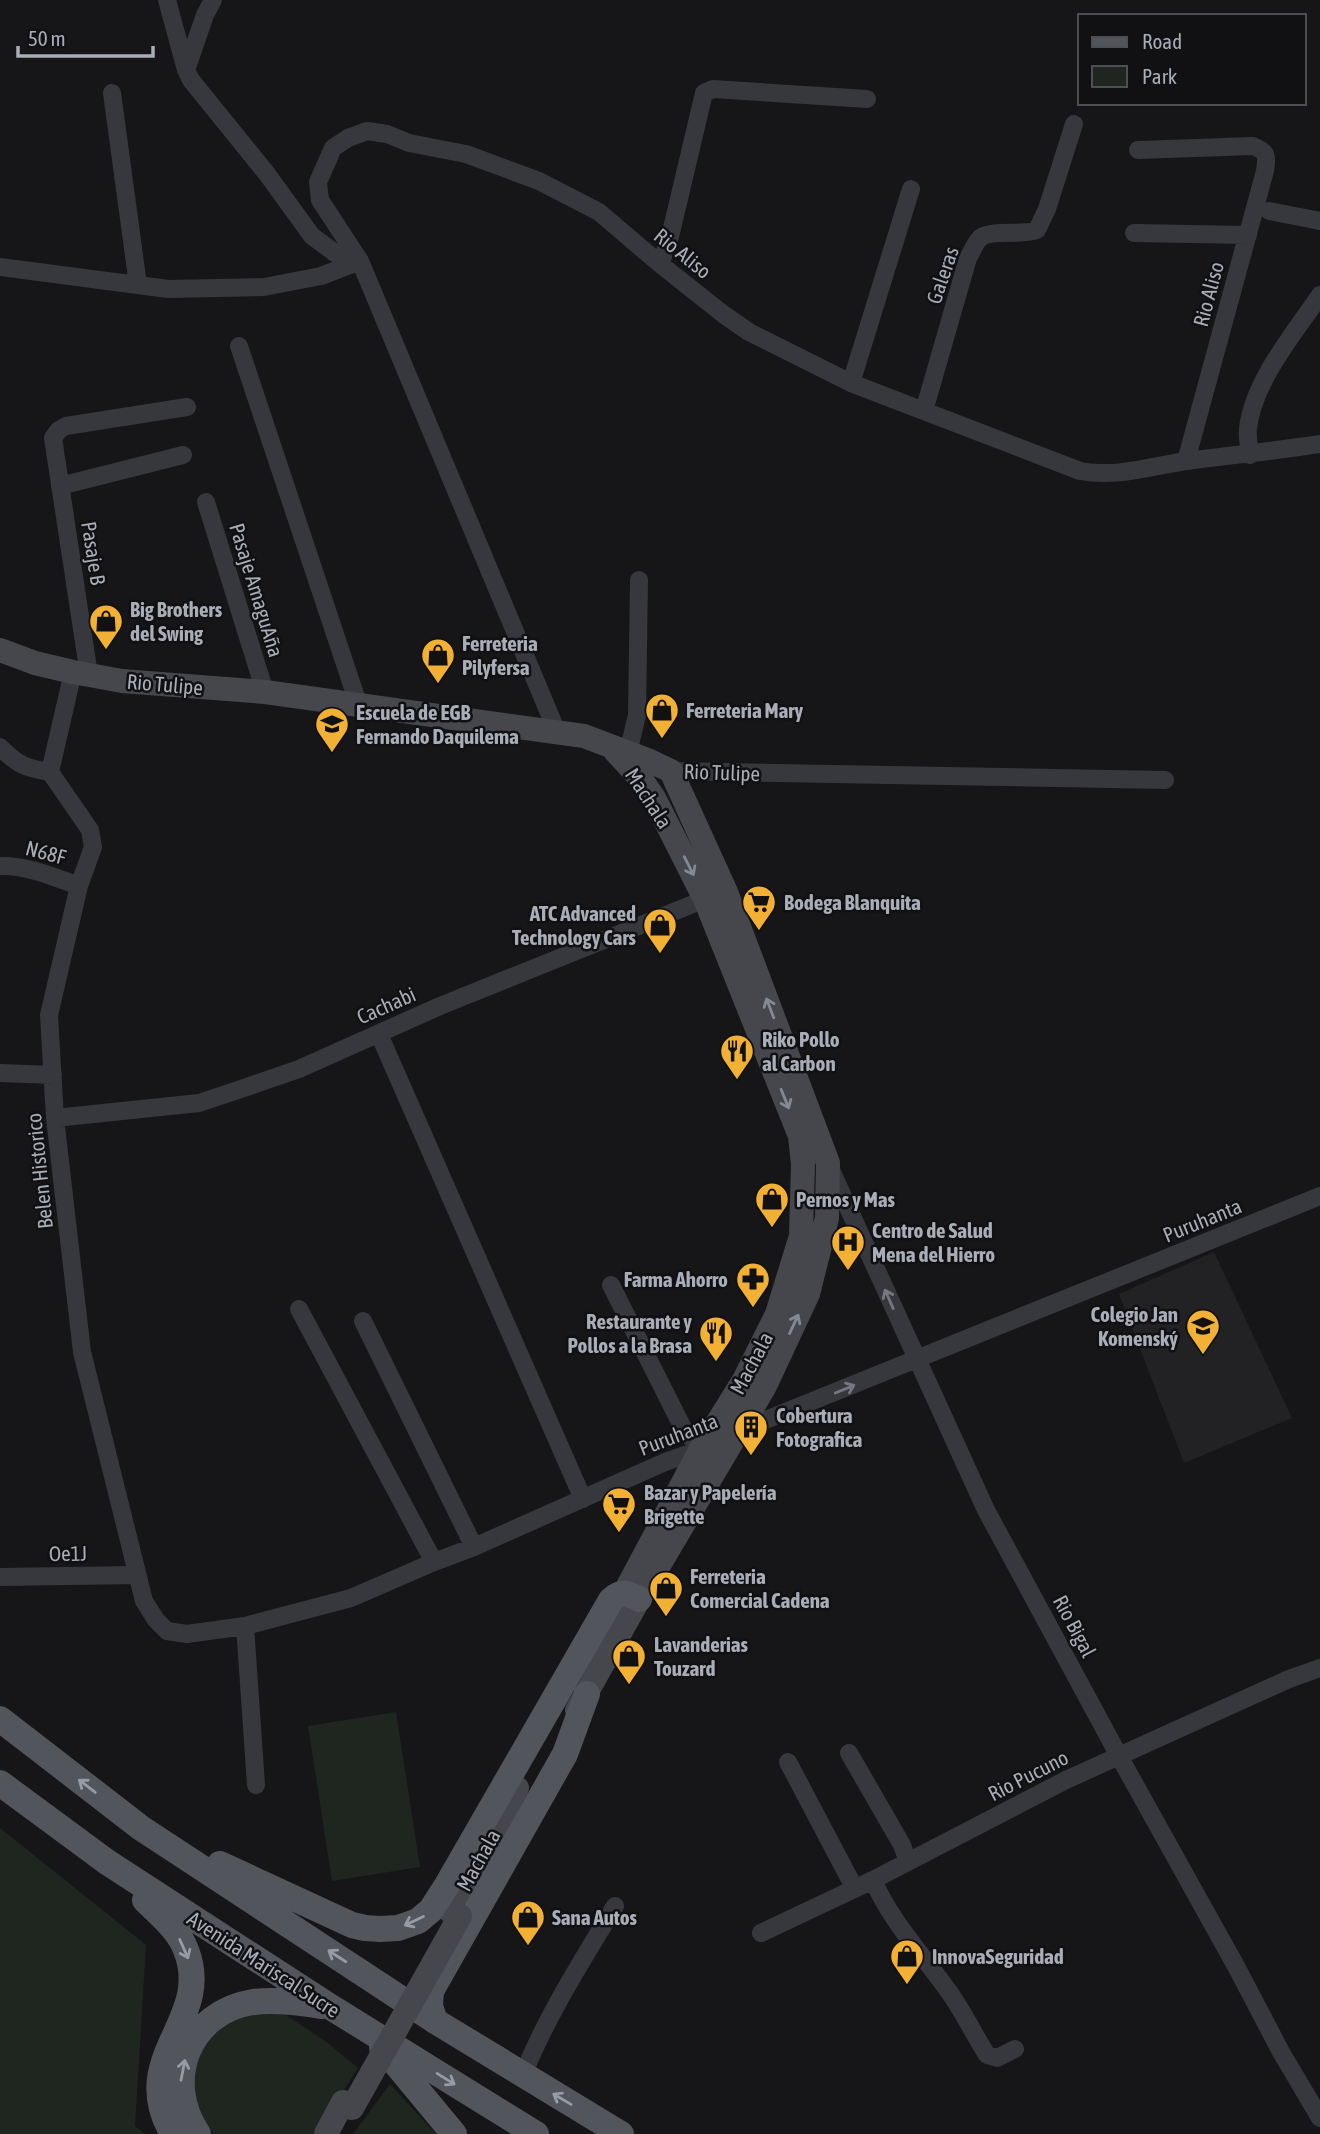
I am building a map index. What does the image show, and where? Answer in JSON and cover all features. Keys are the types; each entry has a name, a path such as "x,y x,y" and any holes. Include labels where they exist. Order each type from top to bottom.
{"main road":[{"name":"Rio Tulipe","path":"0,650 35,663 122,681 265,692 584,736 671,771"},
{"name":"Machala","path":"326,2134 347,2105 632,1596 738,1435 765,1386 808,1294 827,1218 828,1163 716,895 620,750"},
{"name":"Machala","path":"455,1913 587,1694 701,1449 744,1380 777,1314 801,1236 803,1164 800,1136 671,771"},
{"path":"141,1828 352,1925 380,1929 398,1928 418,1921 431,1910 447,1885 605,1610 616,1595 632,1596"},
{"path":"435,2021 430,2006 431,1991 565,1754 587,1694"},
{"path":"0,1719 141,1828 435,2021 621,2134"},
{"name":"Avenida Mariscal Sucre","path":"0,1783 107,1862 330,2007 536,2134"},
{"path":"107,1862 173,1928 186,1948 190,1963 191,2001 171,2040 160,2077 161,2104 173,2134"},
{"path":"198,2134 185,2109 181,2080 187,2052 203,2028 226,2011 253,2002 285,2001 330,2007"},
{"path":"367,2030 454,2134"},
{"name":"Machala","path":"337,2134 347,2105"}],"street":[{"path":"167,0 189,75 312,236 335,253 353,261 360,261"},
{"path":"189,75 205,15 213,0"},
{"path":"660,264 669,241 704,93 713,89 867,99"},
{"path":"112,93 138,285"},
{"name":"Galeras","path":"924,411 968,258 981,238 990,234 1028,233 1037,230 1047,209 1074,124"},
{"name":"Rio Aliso","path":"557,732 360,261 320,200 318,182 333,148 348,138 367,131 387,134 409,143 466,154 539,181 599,212 660,264 749,332 851,383 1080,471 1099,474 1186,461 1267,158 1262,150 1253,146 1138,149"},
{"path":"851,383 911,188"},
{"path":"1269,211 1320,220"},
{"path":"1134,233 1248,235"},
{"path":"0,267 168,289 264,287 321,276 360,261"},
{"path":"1250,454 1248,430 1252,409 1265,378 1320,295"},
{"path":"239,346 359,706"},
{"name":"Pasaje B","path":"81,674 53,438 66,426 187,407"},
{"path":"1186,461 1320,444"},
{"path":"60,486 183,455"},
{"name":"Pasaje AmaguAña","path":"206,502 265,692"},
{"path":"620,750 635,732 637,715 639,580"},
{"path":"0,747 12,759 27,768 50,772 81,674"},
{"name":"Rio Tulipe","path":"671,771 1165,780"},
{"name":"Belen Historico","path":"50,772 90,830 93,847 79,886 49,1015 55,1118 82,1352 144,1601 163,1627"},
{"name":"N68F","path":"0,866 48,874 79,886"},
{"name":"Cachabi","path":"55,1118 199,1104 299,1069 440,1006 716,895"},
{"path":"379,1034 583,1499"},
{"path":"0,1073 53,1075"},
{"path":"803,1164 828,1163"},
{"name":"Rio Bigal","path":"828,1163 986,1510 1281,2052 1320,2118"},
{"name":"Puruhanta","path":"163,1627 167,1631 187,1634 245,1626 351,1598 665,1462 738,1435 763,1421 1320,1196"},
{"path":"611,1285 684,1430 701,1449"},
{"path":"299,1309 434,1562"},
{"path":"363,1321 474,1547"},
{"name":"Oe1J","path":"0,1577 137,1575"},
{"path":"245,1626 256,1785"},
{"name":"Rio Pucuno","path":"761,1933 908,1863 1066,1780 1289,1679 1320,1668"},
{"path":"849,1753 902,1845 908,1863"},
{"path":"788,1762 855,1889"},
{"path":"873,1880 903,1933 947,1988 987,2055 996,2058 1015,2049"},
{"path":"523,2075 550,2016 615,1906"}],"shaded area":[{"name":"Colegio Jan Komenský","path":"1214,1252 1292,1418 1184,1463 1119,1294"}],"green space":[{"path":"396,1712 420,1867 332,1881 308,1726"},
{"path":"0,1828 146,1945 135,2126 145,2134 0,2134"},
{"path":"241,2011 282,2012 328,2043 358,2068 330,2112 312,2134 214,2134 200,2115 194,2080 200,2056 217,2032"},
{"path":"390,2084 436,2134 353,2134"}],"place":[{"name":"Big Brothers del Swing","path":"106,651"},
{"name":"Ferreteria Pilyfersa","path":"438,685"},
{"name":"Ferreteria Mary","path":"662,740"},
{"name":"Escuela de EGB Fernando Daquilema","path":"332,754"},
{"name":"Bodega Blanquita","path":"759,932"},
{"name":"ATC Advanced Technology Cars","path":"660,955"},
{"name":"Riko Pollo al Carbon","path":"737,1081"},
{"name":"Pernos y Mas","path":"772,1229"},
{"name":"Centro de Salud Mena del Hierro","path":"848,1272"},
{"name":"Farma Ahorro","path":"753,1309"},
{"name":"Colegio Jan Komenský","path":"1203,1356"},
{"name":"Restaurante y Pollos a la Brasa","path":"716,1363"},
{"name":"Cobertura Fotografica","path":"751,1457"},
{"name":"Bazar y Papelería Brigette","path":"619,1534"},
{"name":"Ferreteria Comercial Cadena","path":"666,1618"},
{"name":"Lavanderias Touzard","path":"629,1686"},
{"name":"Sana Autos","path":"528,1947"},
{"name":"InnovaSeguridad","path":"907,1986"}]}
